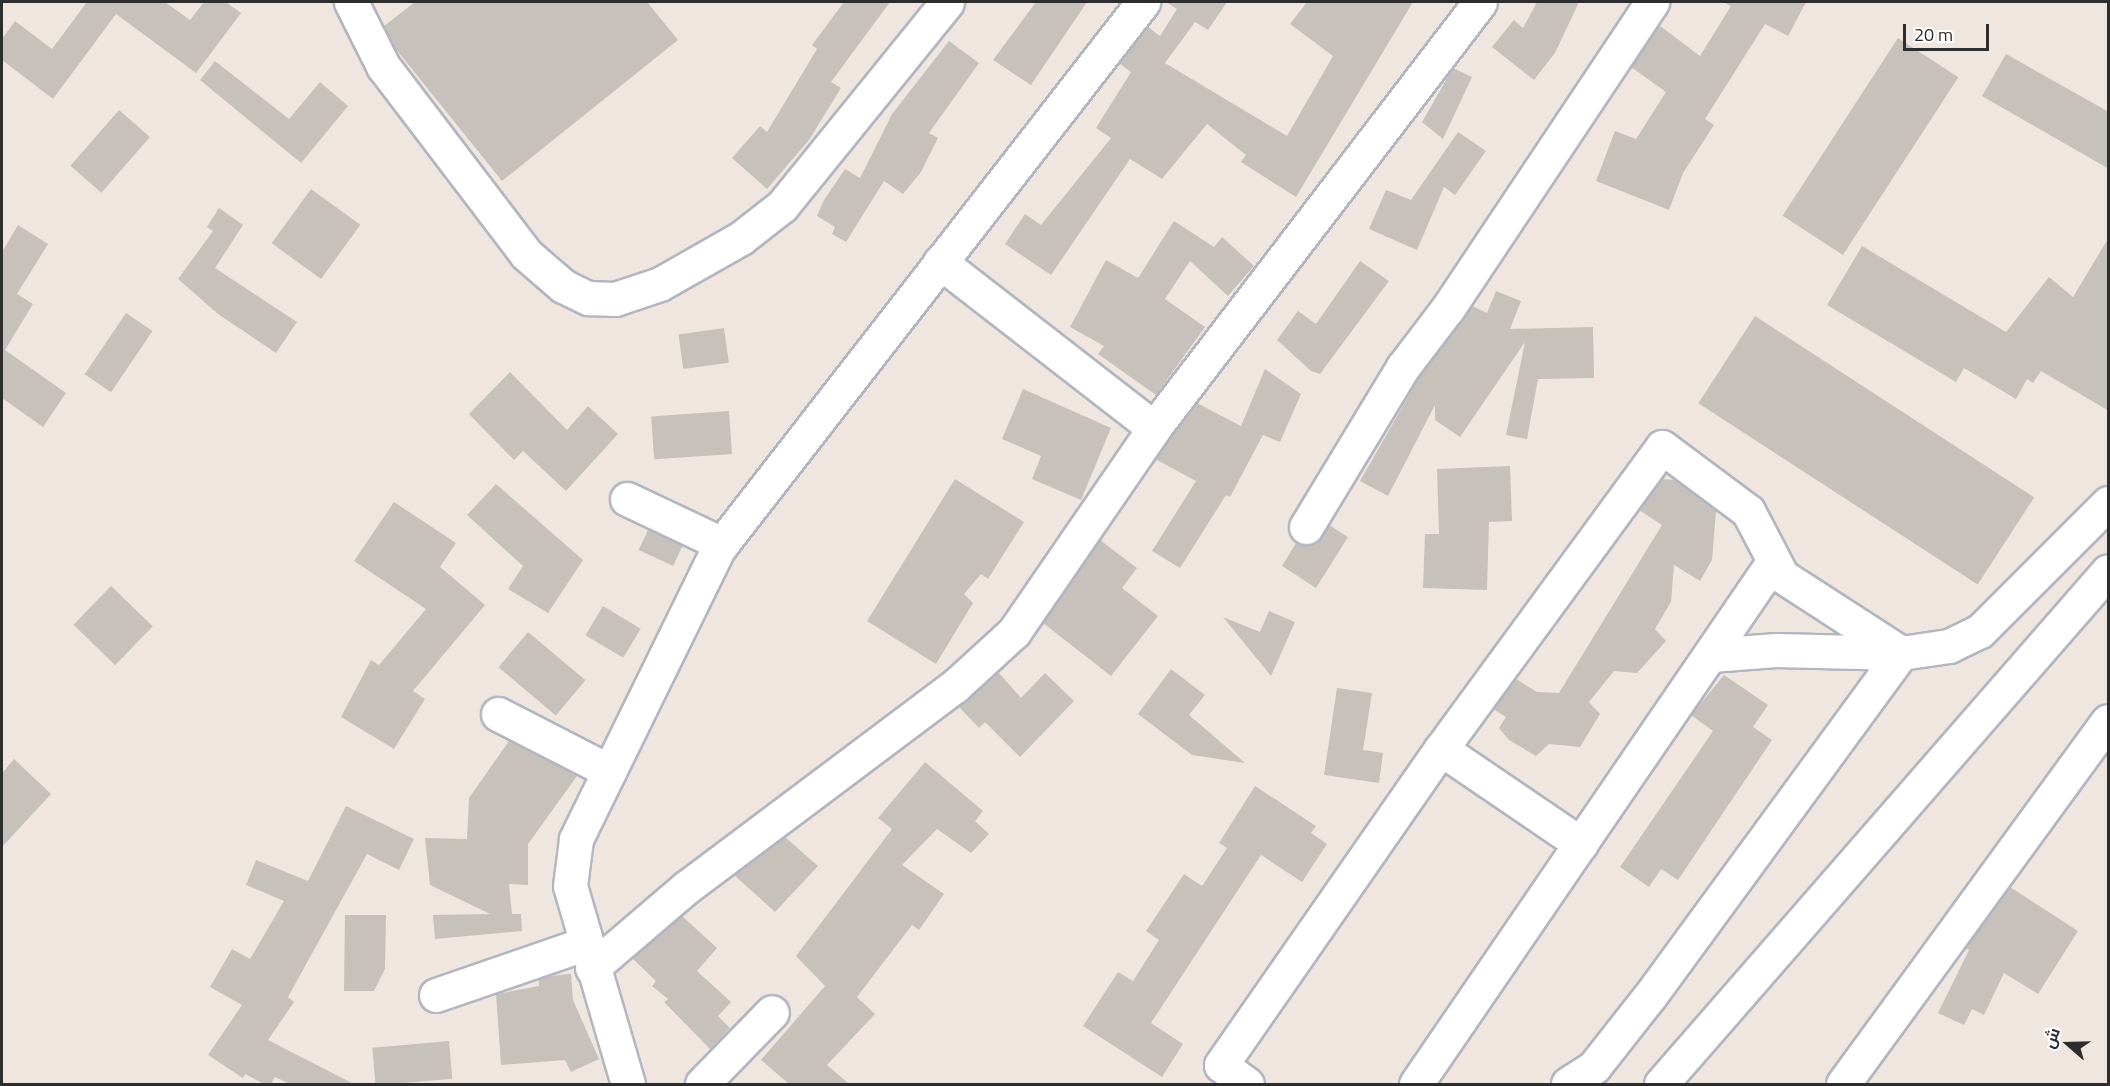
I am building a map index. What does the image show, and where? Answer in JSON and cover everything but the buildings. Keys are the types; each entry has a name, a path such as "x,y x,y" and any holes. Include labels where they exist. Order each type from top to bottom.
{"street":[{"path":"351,2 383,66 526,254 563,286 588,298 606,298 660,284 741,238 782,206 947,2"},
{"path":"619,1082 588,956 570,864 576,839 722,544 1143,2"},
{"path":"436,995 588,956 687,887 956,687 990,655 1045,589 1154,428 1480,2"},
{"path":"1305,527 1403,368 1448,308 1652,2"},
{"path":"940,262 1154,428"},
{"path":"1247,1084 1221,1065 1441,749 1662,447 1748,511 1782,576 1900,653"},
{"path":"627,499 722,544"},
{"path":"1711,655 1776,650 1900,653 1949,646 1980,631 2109,503"},
{"path":"1416,1084 1773,562"},
{"path":"1660,1084 2109,571"},
{"path":"1568,1084 1594,1068 1649,997 1900,653"},
{"path":"498,714 609,771"},
{"path":"1844,1084 2109,721"},
{"path":"1441,749 1581,844"},
{"path":"702,1084 772,1012"}]}
